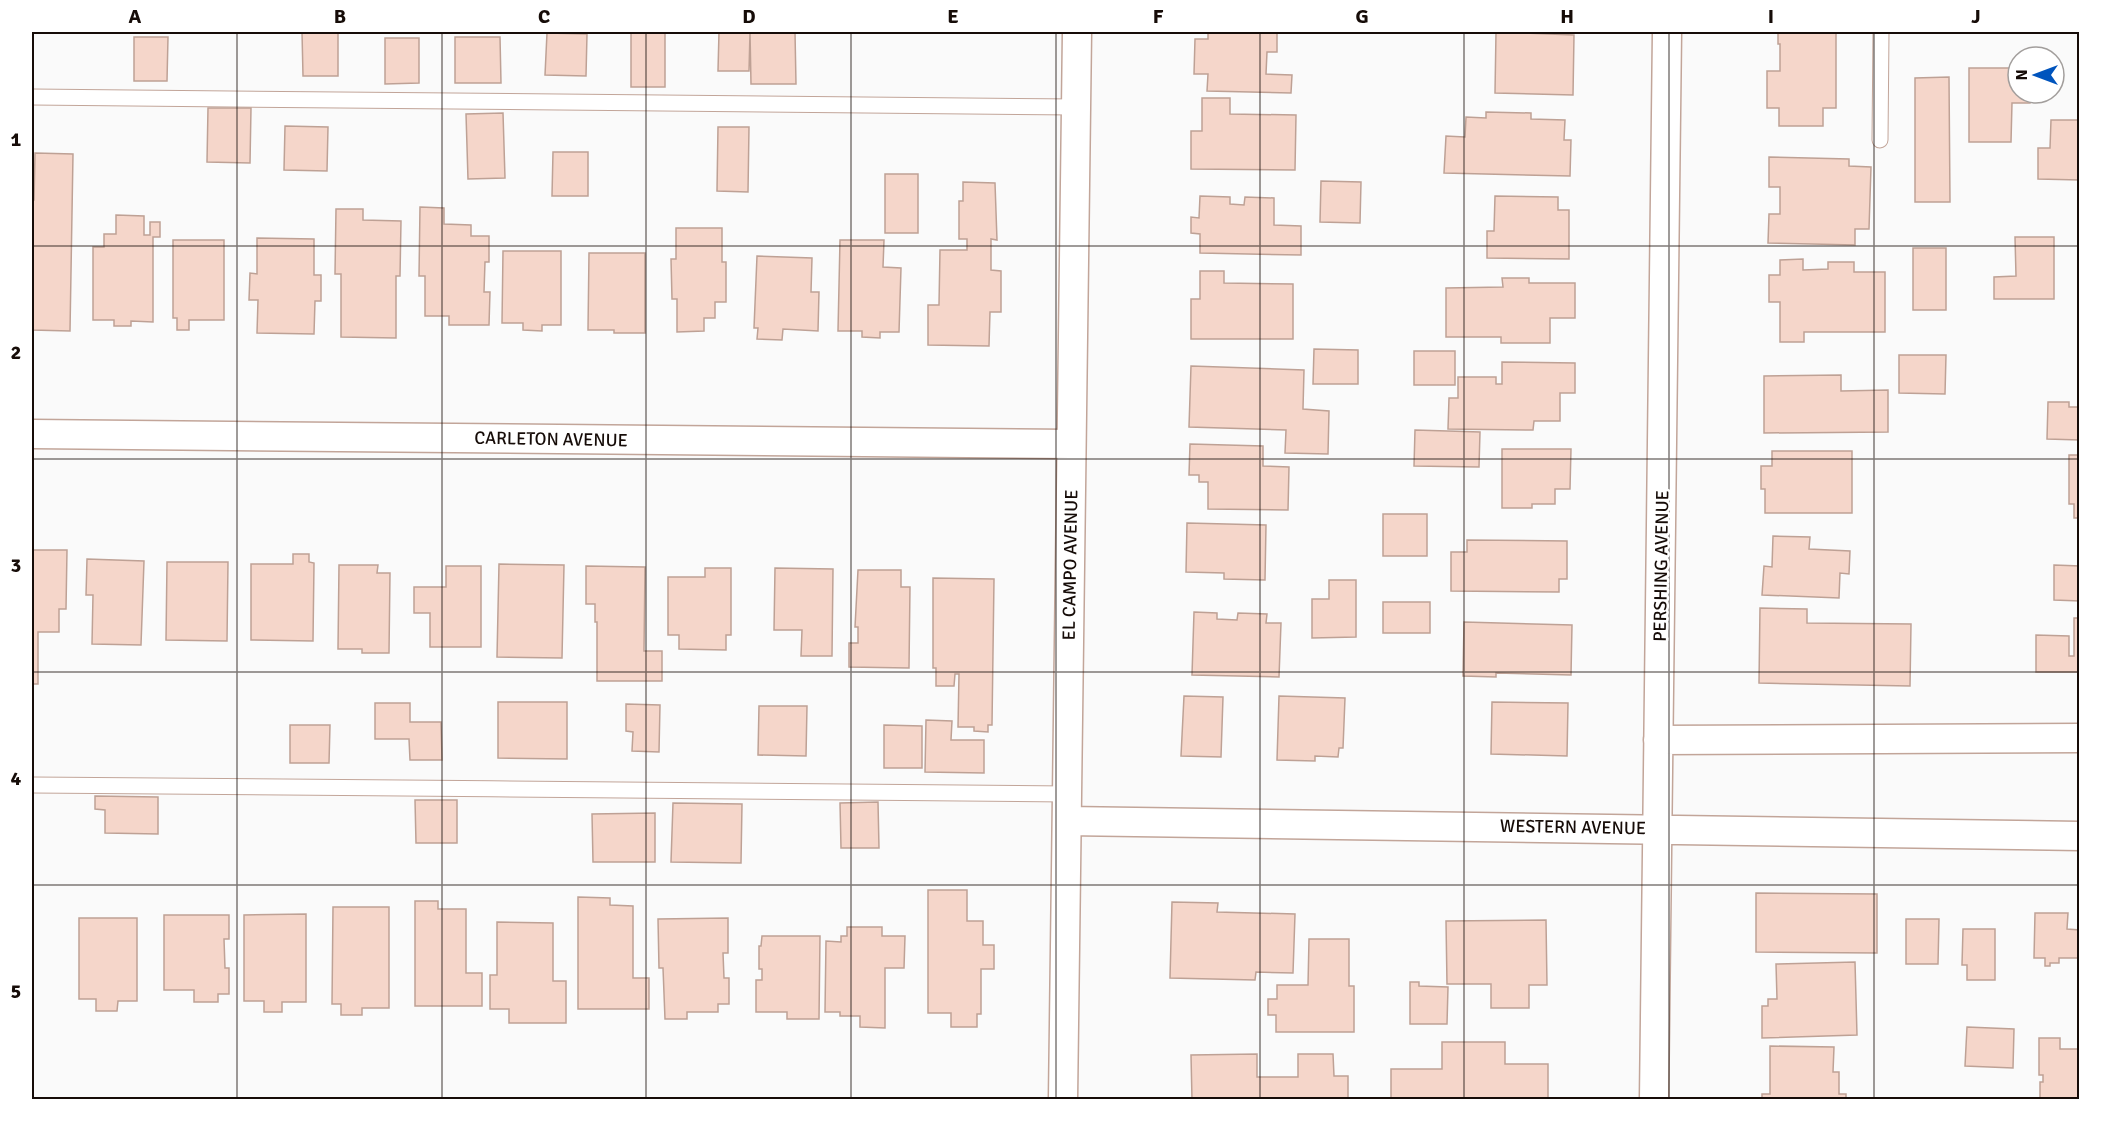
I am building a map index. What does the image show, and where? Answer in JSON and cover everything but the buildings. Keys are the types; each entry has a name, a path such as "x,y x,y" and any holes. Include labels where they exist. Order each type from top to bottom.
{"street":[{"name":"EL CAMPO AVENUE","path":"1063,1100 1077,32"},
{"name":"PERSHING AVENUE","path":"1654,1100 1667,32"},
{"name":"CARLETON AVENUE","path":"32,434 1071,444"},
{"path":"1658,740 2079,738"},
{"name":"WESTERN AVENUE","path":"1067,808 1657,828 2079,836"}],"lane":[{"path":"1880,140 1881,32"},
{"path":"32,97 1076,107"},
{"path":"32,785 756,789 1067,808"}]}
